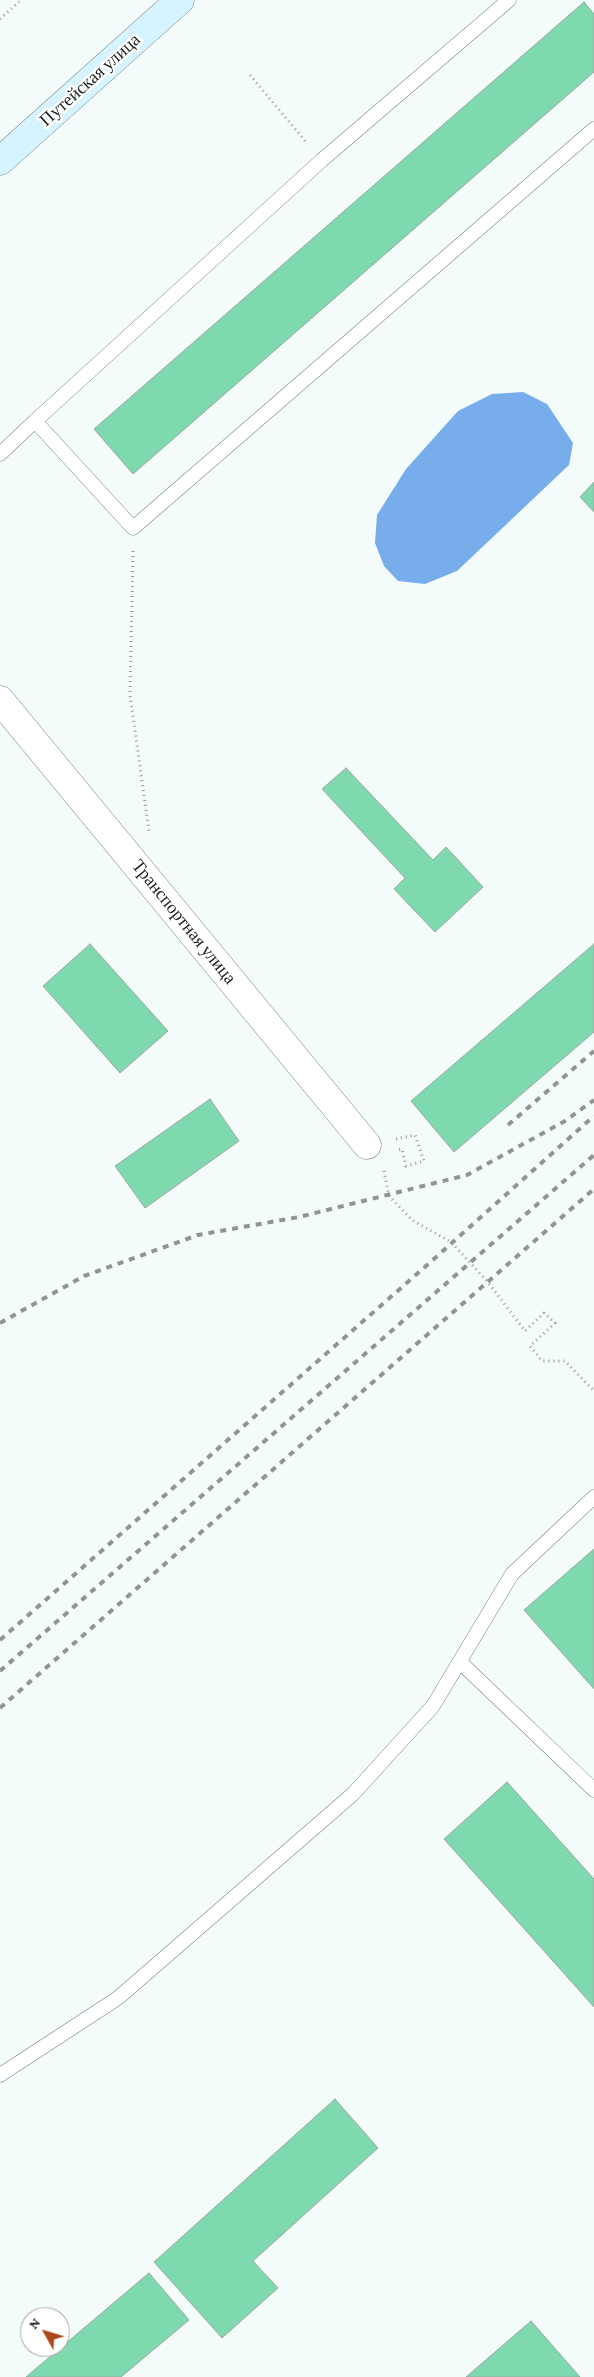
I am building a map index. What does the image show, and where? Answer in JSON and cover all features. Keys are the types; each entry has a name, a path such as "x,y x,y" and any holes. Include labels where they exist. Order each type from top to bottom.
{"main road":[{"name":"Путейская улица","path":"0,161 180,0"}],"street":[{"name":"Транспортная улица","path":"0,700 374,1154"}],"lane":[{"path":"0,454 322,160 509,0"},
{"path":"35,422 133,528 594,129"},
{"path":"0,2075 118,1998 353,1794 433,1706 512,1574 594,1497"},
{"path":"460,1662 594,1790"}],"path":[{"path":"0,19 21,0"},
{"path":"250,75 322,160"},
{"path":"133,528 130,695 151,840"},
{"path":"395,1151 402,1149 406,1166 424,1161 415,1135 374,1154 390,1196 412,1220 451,1242 487,1281 525,1331 544,1313 555,1323 530,1346 542,1361 565,1361 594,1392"}],"water":[{"path":"523,392 547,404 573,443 569,465 457,571 425,584 398,581 384,566 375,543 377,515 406,469 458,411 492,394"}],"building":[{"path":"584,2 594,14 594,72 133,474 94,429"},
{"path":"594,482 594,512 580,497"},
{"path":"346,768 433,860 446,847 483,887 435,932 394,889 405,878 322,789"},
{"path":"90,944 168,1031 120,1073 43,986"},
{"path":"594,944 594,1032 454,1152 411,1101"},
{"path":"210,1099 239,1141 145,1208 115,1166"},
{"path":"594,1549 594,1689 524,1610"},
{"path":"507,1782 594,1879 594,2007 444,1839"},
{"path":"335,2099 378,2148 253,2261 278,2288 222,2338 154,2262"},
{"path":"149,2273 189,2320 121,2377 26,2377 50,2357 70,2357 70,2340"},
{"path":"531,2321 580,2377 466,2377"}],"railway":[{"path":"508,1125 594,1051"},
{"path":"0,1323 84,1276 198,1235 299,1217 467,1175 565,1121 594,1100"},
{"path":"0,1640 594,1116"},
{"path":"0,1671 594,1155"},
{"path":"0,1708 594,1189"}]}
